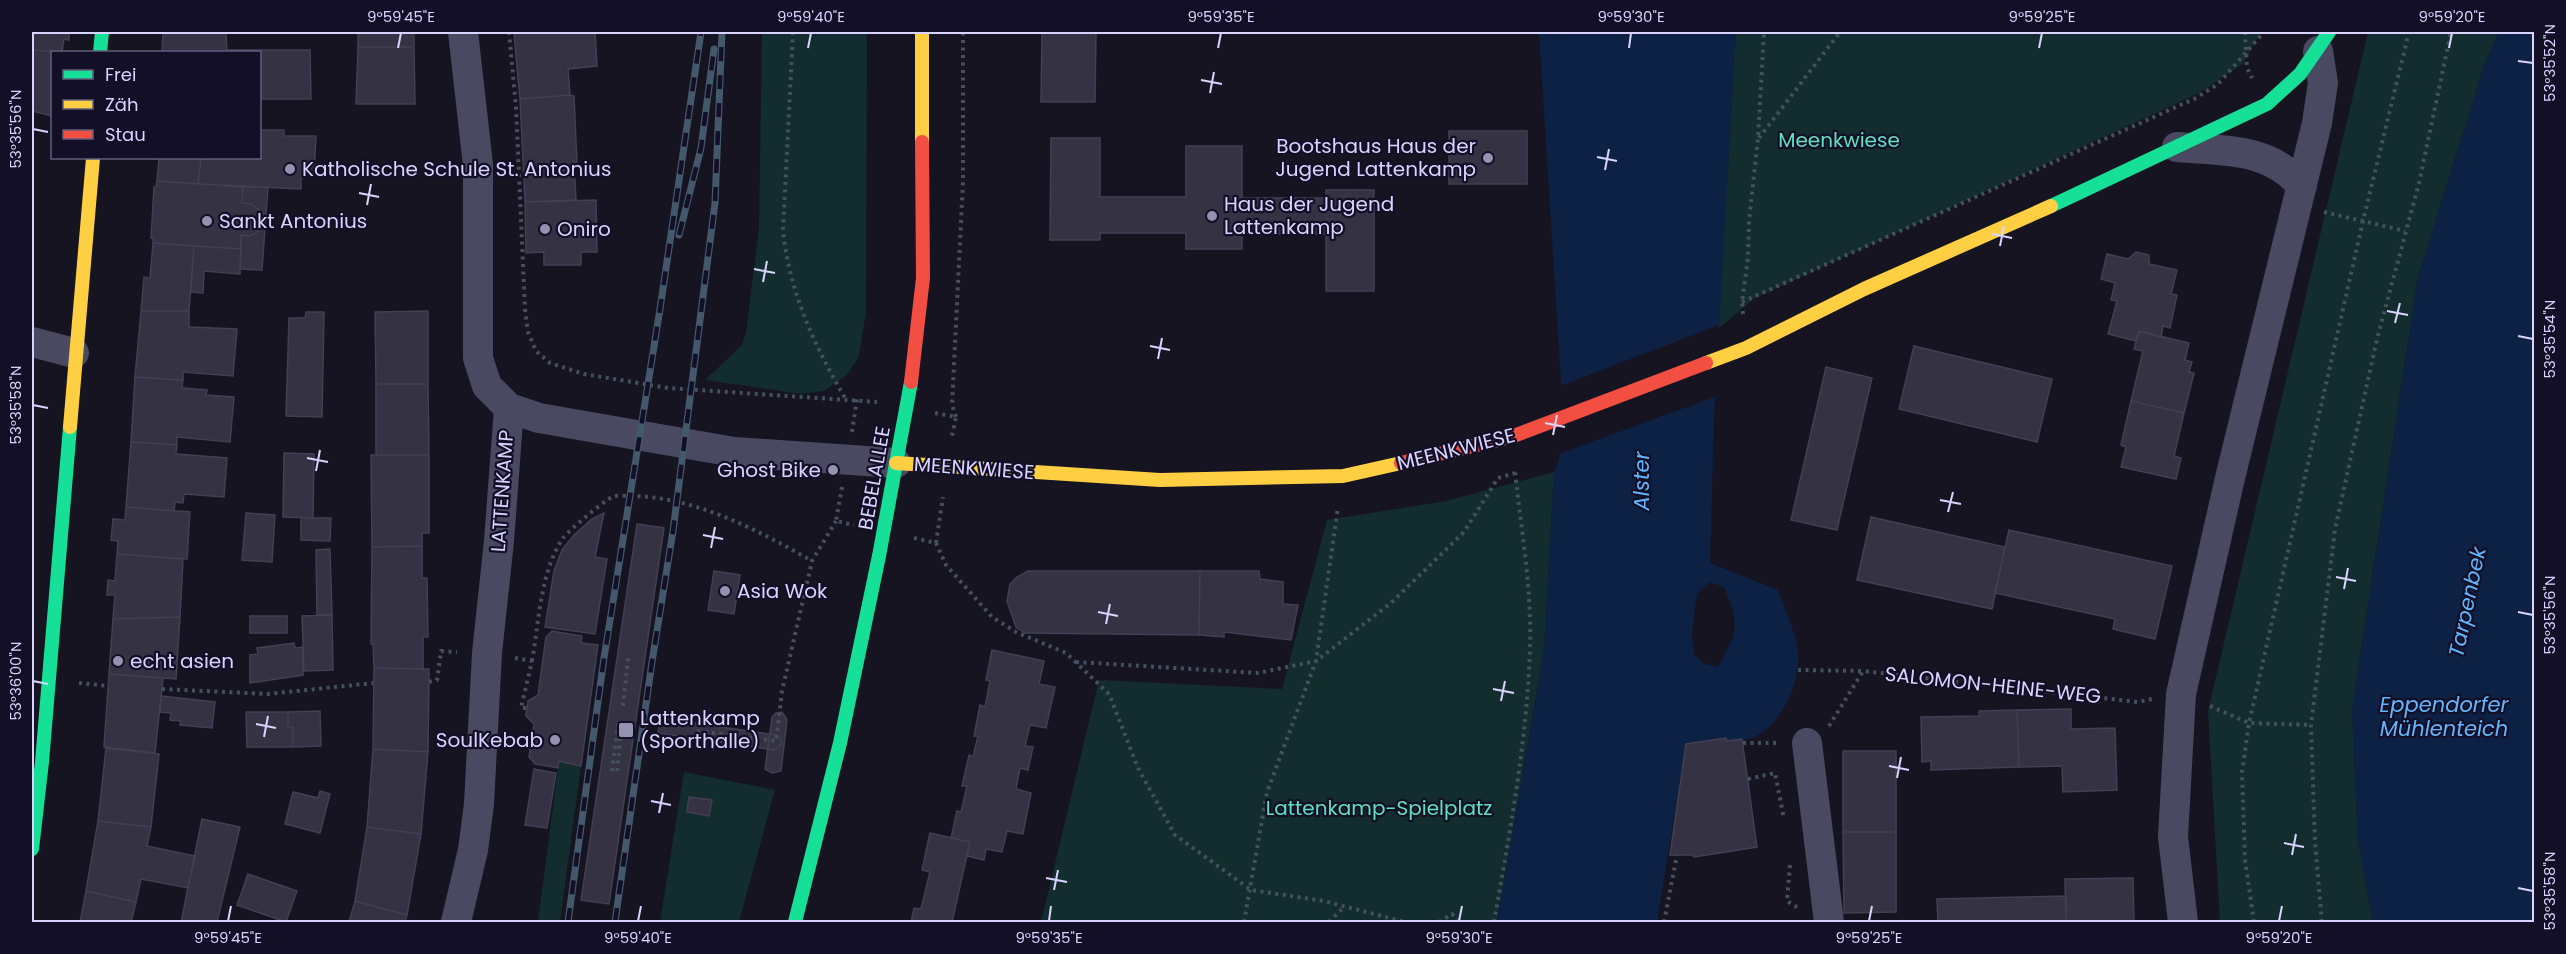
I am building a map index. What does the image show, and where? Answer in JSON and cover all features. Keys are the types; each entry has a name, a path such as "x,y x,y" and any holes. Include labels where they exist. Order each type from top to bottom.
{"street":[{"path":"100,51 102,32"},
{"name":"LATTENKAMP","path":"456,922 472,850 479,804 487,654 499,541 509,408 487,386 478,358 478,165 464,32"},
{"name":"BEBELALLEE","path":"795,922 831,786 884,531 911,381 923,278 922,32"},
{"path":"2183,922 2173,837 2181,694 2230,478 2322,98 2323,41"},
{"name":"MEENKWIESE","path":"509,408 564,424 734,452 1160,480 1343,476 1510,437 1746,348 1864,288 2062,201 2267,104 2300,74 2323,41"},
{"path":"2177,147 2240,152 2272,161 2287,171 2302,186"},
{"path":"32,849 39,703 85,259 93,159"},
{"path":"32,342 74,353"},
{"path":"1807,743 1817,917"}],"path":[{"path":"510,32 516,107 525,309 528,332 536,351 550,363 584,374 668,388 857,399"},
{"path":"793,32 783,230 786,261 797,302 845,399"},
{"path":"956,417 952,405 963,182 963,32"},
{"path":"1746,348 1742,302 1758,138 1764,32"},
{"path":"1758,138 1840,32"},
{"path":"2245,32 2247,69 2253,79"},
{"path":"1742,302 2196,98 2218,84 2264,32"},
{"path":"2254,922 2245,860 2242,772 2249,723 2363,221 2409,32"},
{"path":"2322,922 2315,843 2311,725 2335,530 2377,339 2419,183 2451,32"},
{"path":"2323,212 2405,231"},
{"path":"1494,922 1512,821 1523,740 1530,646 1526,570 1510,437"},
{"path":"1075,662 1258,673 1316,661 1391,603 1464,532 1498,478 1515,473"},
{"path":"1244,922 1267,792 1316,661 1343,476"},
{"path":"527,708 520,708 551,565 564,537 613,496 655,496 701,507 812,561"},
{"path":"697,731 776,741 782,691 812,561 836,521"},
{"path":"884,531 936,543 946,564 992,617 1016,632 1066,653 1109,694 1138,768 1175,835 1251,890 1324,901 1405,922"},
{"path":"429,682 437,680 441,651 487,654 532,661"},
{"path":"623,706 628,658"},
{"path":"1798,670 1863,671"},
{"name":"SALOMON-HEINE-WEG","path":"1807,743 1823,737 1863,671 2138,702 2181,694"},
{"path":"162,689 268,694 373,682"},
{"path":"2181,694 2249,723 2311,725"},
{"path":"614,771 620,723"},
{"path":"1748,779 1775,773 1785,825"},
{"path":"1664,922 1677,855"},
{"path":"1791,856 1787,901 1817,917"},
{"path":"1329,922 1345,907"},
{"path":"1439,922 1452,914 1460,922"}],"green space":[{"path":"762,32 867,32 866,312 859,356 847,375 824,391 801,394 705,380 741,346 746,333 759,228"},
{"name":"Meenkwiese","path":"1736,32 2261,32 2243,64 2199,93 1755,298 1718,329"},
{"name":"Eppendorfer Mühlenteich","path":"2368,32 2499,32 2485,63 2418,277 2352,710 2358,841 2373,922 2220,922 2208,711"},
{"name":"Lattenkamp-Spielplatz","path":"1554,472 1544,651 1497,922 1041,922 1099,680 1282,689 1327,520 1446,501"},
{"path":"559,761 581,766 560,922 538,922"},
{"path":"684,772 775,790 739,922 660,922"}],"water":[{"name":"Alster","path":"1539,32 1736,32 1714,416 1710,563 1778,590 1795,635 1798,663 1787,703 1771,725 1760,734 1744,740 1727,741 1726,738 1686,744 1657,922 1497,922 1544,651 1554,472 1559,459 1561,382","holes":["1709,582 1724,587 1733,611 1734,628 1730,644 1718,667 1705,664 1694,654 1692,632 1697,594"]},
{"name":"Eppendorfer Mühlenteich","path":"2499,32 2534,32 2534,922 2373,922 2358,841 2352,710 2418,277 2485,63"}],"pier":[{"path":"1719,325 1717,396 1556,455 1560,386"}],"building":[{"path":"32,32 69,32 69,40 64,39 62,51 32,50"},
{"path":"163,32 226,32 227,51 162,51"},
{"path":"358,32 414,32 414,47 358,47"},
{"path":"595,32 597,66 568,69 570,95 520,99 514,34"},
{"path":"1042,32 1096,32 1095,102 1041,102"},
{"path":"358,47 414,47 415,104 356,104"},
{"path":"32,50 51,51 51,116 32,111"},
{"path":"310,50 311,99 261,99 261,51 227,51"},
{"path":"574,96 576,200 525,202 520,99"},
{"path":"261,130 284,130 284,136 316,136 314,173 308,172 301,179 301,189 198,184 201,159 261,159"},
{"name":"Bootshaus Haus der Jugend Lattenkamp","path":"1449,131 1527,131 1527,184 1449,184"},
{"name":"Haus der Jugend Lattenkamp","path":"1051,138 1100,138 1100,197 1186,197 1186,146 1242,146 1242,198 1326,198 1326,190 1374,190 1374,291 1326,291 1326,234 1242,234 1242,249 1186,249 1186,233 1100,233 1100,240 1050,240"},
{"path":"159,159 201,159 198,184 157,181"},
{"name":"Sankt Antonius","path":"157,181 243,187 242,203 252,204 263,213 262,229 250,236 241,235 241,249 153,243 153,238 151,238 154,187"},
{"path":"243,187 268,187 262,270 240,269 241,235 250,236 262,229 263,213 252,204 242,203"},
{"path":"596,200 597,252 581,252 581,265 544,265 544,252 526,253 525,202"},
{"path":"153,243 194,246 189,311 141,311 144,277 150,278"},
{"path":"194,246 241,249 240,274 204,271 203,293 191,292"},
{"path":"2136,252 2149,255 2149,264 2177,270 2171,294 2177,295 2170,328 2163,326 2161,337 2139,331 2136,341 2108,334 2117,301 2111,300 2115,283 2101,279 2107,254 2128,259"},
{"path":"141,311 189,311 189,327 237,329 233,376 183,372 183,380 135,377"},
{"path":"428,311 428,384 376,384 375,312"},
{"path":"306,312 324,312 322,417 286,416 289,318 305,318"},
{"path":"2139,331 2189,343 2185,360 2192,362 2189,372 2194,373 2184,413 2131,401 2143,351 2134,349"},
{"path":"1914,346 2052,379 2037,442 1899,409"},
{"path":"1826,367 1872,378 1837,530 1791,520"},
{"path":"135,377 183,380 182,388 207,390 206,395 234,397 230,442 177,437 177,445 131,442"},
{"path":"376,384 428,384 429,455 376,455"},
{"path":"2131,401 2184,413 2174,456 2181,458 2176,479 2121,467 2126,447 2121,445"},
{"path":"131,442 177,445 176,454 227,458 224,497 184,494 183,503 175,502 174,511 126,507"},
{"path":"284,453 314,454 313,518 283,517"},
{"path":"371,455 429,455 429,533 422,533 422,546 372,547"},
{"path":"126,507 190,512 187,559 117,554 118,541 111,540 113,519 125,520"},
{"path":"246,513 275,515 272,562 242,560"},
{"path":"604,513 595,557 607,559 595,634 545,627 554,571 562,550 574,535 592,519"},
{"path":"1871,517 2005,547 1992,609 1857,580"},
{"path":"301,518 331,518 330,541 301,540"},
{"path":"637,524 664,528 609,904 581,900"},
{"path":"2009,530 2172,566 2155,639 2113,629 2115,619 1995,593"},
{"path":"422,546 422,578 427,578 428,637 423,637 423,669 374,668 373,644 371,644 372,547"},
{"path":"330,549 332,615 317,615 316,550"},
{"path":"117,554 183,559 180,617 113,619 115,595 107,595 108,580 115,581"},
{"path":"714,571 740,575 734,614 708,610"},
{"path":"1028,571 1200,571 1199,635 1025,633 1016,627 1007,601 1010,584"},
{"path":"1200,571 1259,571 1260,579 1283,582 1283,604 1298,605 1291,640 1224,632 1224,637 1199,635"},
{"path":"332,615 333,670 304,671 302,616"},
{"path":"250,616 287,616 287,633 250,633"},
{"path":"180,617 176,679 109,674 113,619"},
{"path":"552,631 582,636 581,643 598,645 581,766 559,761 558,768 535,764 529,757 534,724 526,716 528,701 538,695 546,637"},
{"path":"294,643 295,648 303,647 303,675 250,683 250,655 258,654 257,648"},
{"path":"992,650 1044,661 1039,684 1055,687 1046,728 1030,725 1025,746 1033,747 1028,770 1020,768 1016,789 1031,793 1023,834 1007,831 1002,852 986,849 984,860 967,856 970,842 951,838 957,811 961,812 967,786 962,786 969,755 973,757 978,736 974,736 980,705 985,707 990,681 986,680"},
{"path":"374,668 429,669 428,752 373,749"},
{"path":"109,674 163,678 155,753 104,747"},
{"path":"161,696 215,702 212,728 180,725 181,721 170,720 171,713 160,712"},
{"path":"2071,709 2071,729 2115,728 2117,790 2063,792 2062,766 2019,767 2017,710"},
{"path":"2017,710 2019,767 1931,770 1931,761 1922,762 1921,717 1979,716 1979,711"},
{"path":"320,711 321,746 293,747 293,727 288,728 288,712"},
{"path":"246,712 288,712 288,728 293,727 293,747 247,747"},
{"path":"782,712 787,720 781,771 772,773 765,769 772,717"},
{"path":"660,718 775,735 781,739 781,745 774,750 658,733"},
{"path":"1726,738 1727,741 1742,739 1757,847 1694,857 1692,855 1670,855 1686,744"},
{"path":"106,748 159,754 151,827 98,821"},
{"path":"373,749 428,752 421,834 367,827"},
{"path":"1843,751 1896,751 1896,832 1843,832"},
{"path":"534,769 556,773 547,828 525,825"},
{"path":"320,791 330,794 320,833 285,824 293,792 318,798"},
{"path":"689,797 712,800 709,816 687,812"},
{"path":"202,819 240,827 217,922 181,922"},
{"path":"98,821 151,827 147,846 195,856 188,888 141,879 136,902 86,891"},
{"path":"367,827 421,834 407,915 355,901"},
{"path":"1843,832 1896,832 1896,912 1844,913"},
{"path":"930,833 970,842 952,922 911,922 914,908 921,909 930,872 922,870"},
{"path":"248,874 297,891 286,922 237,905"},
{"path":"2133,878 2134,922 2066,922 2065,879"},
{"path":"86,891 136,902 131,922 80,922"},
{"path":"2066,896 2066,922 1938,922 1937,899"},
{"path":"355,901 407,915 405,922 349,922"}],"railway":[{"path":"568,922 604,658 660,309 701,32"},
{"path":"615,922 673,531 715,203 722,32"},
{"path":"679,235 701,148 714,49"}],"traffic: fast":[{"path":"100,51 102,32"},
{"path":"2051,206 2267,104 2300,74 2329,32"},
{"path":"795,922 840,743 879,556 911,382"},
{"path":"32,849 42,762 70,427"}],"traffic: slow":[{"path":"922,32 922,142"},
{"path":"70,427 93,159"},
{"path":"1706,363 1746,348 1864,289 2051,206"},
{"path":"896,463 1160,480 1343,476 1401,463"}],"traffic: jam":[{"path":"911,382 923,278 922,142"},
{"path":"1401,463 1511,437 1706,363"}],"place":[{"name":"Bootshaus Haus der Jugend Lattenkamp","path":"1488,158"},
{"name":"Katholische Schule St. Antonius","path":"290,169"},
{"name":"Haus der Jugend Lattenkamp","path":"1212,216"},
{"name":"Sankt Antonius","path":"207,221"},
{"name":"Oniro","path":"545,229"},
{"name":"Ghost Bike","path":"833,470"},
{"name":"Asia Wok","path":"725,591"},
{"name":"echt asien","path":"118,661"},
{"name":"Lattenkamp (Sporthalle)","path":"626,730"},
{"name":"SoulKebab","path":"555,740"}],"water label":[{"name":"Tarpenbek","path":"2467,602"}]}
